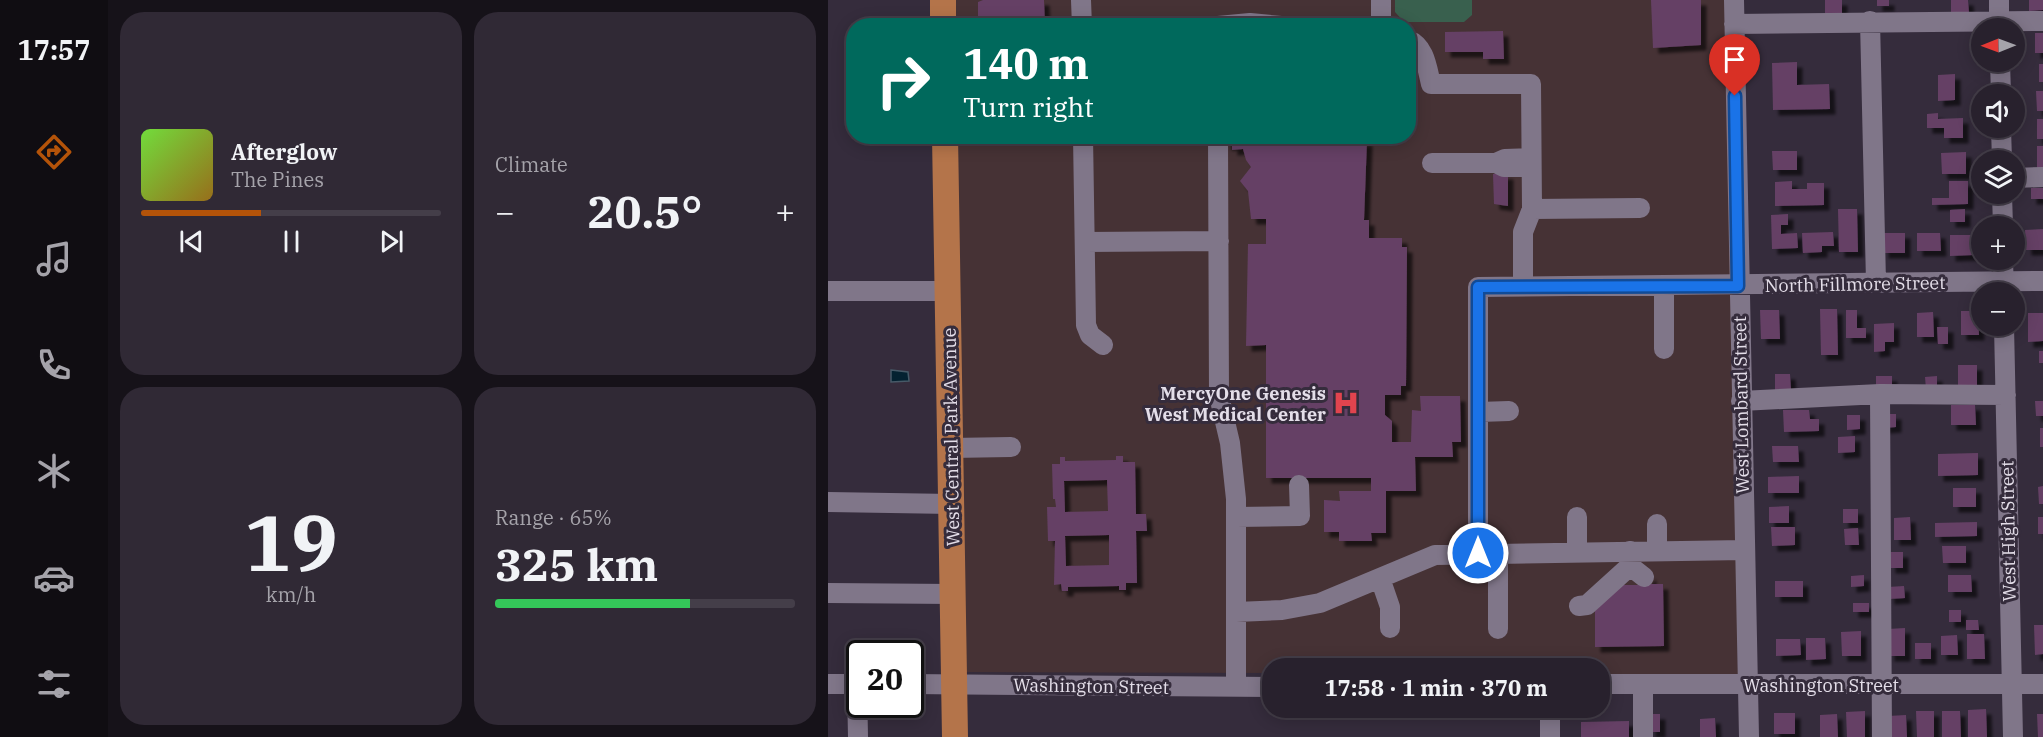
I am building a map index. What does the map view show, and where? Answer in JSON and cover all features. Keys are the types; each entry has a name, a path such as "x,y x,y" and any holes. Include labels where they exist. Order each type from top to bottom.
{"main road":[{"path":"943,0 943,18"},
{"name":"West Central Park Avenue","path":"945,144 955,737"}],"street":[{"path":"1081,0 1082,18"},
{"path":"1381,0 1382,18"},
{"name":"West Lombard Street","path":"1734,0 1738,286 1749,737"},
{"path":"1999,0 1999,18"},
{"path":"1734,24 1870,21 1971,24"},
{"path":"1870,21 1876,282"},
{"path":"2025,23 2043,21"},
{"path":"1416,43 1424,58 1431,84 1531,84 1532,209 1523,232 1523,286"},
{"path":"1083,144 1086,325 1090,335 1103,345"},
{"path":"1218,144 1219,396 1234,467 1236,687"},
{"path":"1432,163 1496,163 1504,159 1531,163"},
{"path":"2025,178 2043,177"},
{"path":"1532,209 1640,208"},
{"path":"1085,242 1219,241"},
{"name":"North Fillmore Street","path":"2025,284 2043,281"},
{"name":"North Fillmore Street","path":"1479,412 1478,287 1738,286 1876,282 1971,286"},
{"path":"1664,286 1664,349"},
{"path":"828,291 949,291"},
{"name":"West High Street","path":"2004,336 2013,737"},
{"path":"1741,401 1880,394 2006,395"},
{"path":"1880,394 1882,737"},
{"path":"1498,629 1488,552 1479,412 1509,411"},
{"path":"951,448 1011,447"},
{"path":"1236,517 1300,516 1299,485"},
{"path":"828,502 952,504"},
{"path":"1577,517 1577,551"},
{"path":"1657,524 1657,551"},
{"path":"1578,606 1587,606 1634,565 1657,551 1744,550"},
{"path":"1236,612 1299,608 1343,595 1435,555 1577,551 1634,565"},
{"path":"1380,578 1390,607 1390,628"},
{"path":"828,593 953,594"},
{"path":"828,684 846,684"},
{"name":"Washington Street","path":"924,684 1262,687"},
{"name":"Washington Street","path":"1610,684 2043,684"},
{"path":"1642,685 1643,737"},
{"path":"858,718 858,737"},
{"path":"1550,718 1551,737"}],"shaded area":[{"name":"MercyOne Genesis West Medical Center","path":"950,0 1728,0 1738,675 1610,674 1610,658 1262,658 1262,673 963,672 952,144 1416,144 1416,18 950,18"}],"green space":[{"path":"1395,0 1472,0 1472,15 1464,22 1416,22 1416,18 1400,18 1395,12"}],"water":[{"path":"891,370 908,372 909,381 891,382"}],"building":[{"path":"983,0 1044,0 1045,18 978,18 978,2"},
{"path":"1651,0 1701,0 1701,45 1653,48"},
{"path":"1825,0 1842,0 1842,15 1825,15"},
{"path":"1877,0 1889,0 1889,6 1877,6"},
{"path":"1951,0 1968,0 1969,13 1951,13"},
{"path":"2029,0 2043,0 2043,10 2029,11"},
{"path":"1503,31 1504,59 1483,59 1483,52 1445,52 1445,32"},
{"path":"2035,33 2043,33 2043,53 2035,53"},
{"path":"1797,62 1797,85 1829,84 1830,109 1773,110 1772,63"},
{"path":"2039,64 2043,64 2043,82 2039,82"},
{"path":"1955,74 1955,100 1938,101 1938,75"},
{"path":"2036,91 2043,91 2043,111 2037,111"},
{"path":"1938,113 1938,119 1963,118 1963,138 1944,138 1944,128 1927,128 1927,114"},
{"path":"2037,119 2043,119 2043,139 2037,139"},
{"path":"1367,144 1364,220 1369,220 1369,238 1402,238 1402,247 1407,247 1406,386 1401,386 1401,395 1385,395 1385,415 1392,421 1392,442 1411,442 1412,410 1421,411 1420,396 1460,396 1461,442 1452,442 1453,457 1415,457 1416,491 1386,491 1386,533 1371,533 1372,541 1339,541 1339,532 1324,532 1324,500 1340,501 1339,491 1371,491 1371,478 1266,478 1266,345 1246,346 1248,244 1266,244 1266,219 1251,219 1248,191 1240,181 1251,167 1243,149 1232,150 1232,145 1226,145"},
{"path":"2037,146 2043,146 2043,168 2037,168"},
{"path":"1772,151 1797,151 1797,170 1773,170"},
{"path":"1966,152 1966,174 1942,174 1941,153"},
{"path":"1493,174 1508,174 1508,206 1494,204"},
{"path":"1792,181 1792,189 1807,189 1807,183 1824,183 1824,205 1775,206 1775,182"},
{"path":"1949,181 1968,181 1968,204 1932,205 1932,198 1949,198"},
{"path":"2031,188 2043,188 2043,199 2031,199"},
{"path":"1838,209 1857,209 1858,252 1839,252"},
{"path":"1965,209 1965,222 1950,222 1950,210"},
{"path":"1788,214 1788,225 1781,225 1781,234 1797,233 1798,248 1772,249 1771,215"},
{"path":"2043,229 2043,250 2026,250 2025,230"},
{"path":"1833,232 1834,246 1822,246 1822,252 1803,253 1802,233"},
{"path":"1883,233 1905,233 1905,253 1883,253"},
{"path":"1917,233 1940,233 1941,251 1917,251"},
{"path":"1950,235 1971,235 1971,255 1950,256"},
{"path":"1820,309 1837,309 1838,355 1821,355"},
{"path":"1760,310 1779,310 1780,339 1761,339"},
{"path":"1846,310 1857,310 1857,328 1866,328 1866,338 1846,338"},
{"path":"1961,311 1971,311 1971,335 1961,335"},
{"path":"1933,312 1934,337 1917,337 1917,313"},
{"path":"2028,313 2043,313 2043,341 2028,342"},
{"path":"1894,323 1894,342 1885,342 1885,351 1874,352 1874,324"},
{"path":"1937,327 1948,327 1948,344 1938,344"},
{"path":"2039,351 2043,351 2043,363 2039,363"},
{"path":"1958,365 1977,365 1977,389 1958,389"},
{"path":"1775,374 1790,374 1791,390 1775,390"},
{"path":"1876,376 1892,376 1892,391 1876,392"},
{"path":"1937,376 1937,389 1926,389 1925,377"},
{"path":"2035,401 2043,401 2043,416 2036,416"},
{"path":"1951,405 1975,405 1976,425 1951,425"},
{"path":"1783,410 1809,410 1810,419 1819,419 1819,431 1784,432"},
{"path":"1884,414 1896,414 1896,427 1884,428"},
{"path":"1847,415 1860,415 1860,429 1847,430"},
{"path":"2040,428 2043,428 2043,447 2040,447"},
{"path":"1855,436 1855,452 1838,453 1838,437"},
{"path":"1772,446 1798,446 1799,462 1773,462"},
{"path":"1978,453 1978,475 1938,476 1938,454"},
{"path":"1116,456 1123,456 1123,462 1135,462 1136,514 1146,514 1147,531 1136,531 1137,583 1126,583 1126,590 1119,590 1119,586 1068,587 1068,591 1062,591 1061,584 1054,585 1055,541 1048,541 1047,507 1056,507 1055,499 1053,499 1052,464 1060,464 1060,457 1065,457 1065,461 1116,460","holes":["1107,480 1108,511 1065,512 1064,481","1109,535 1109,565 1066,566 1065,536"]},
{"path":"1799,476 1799,493 1768,493 1768,477"},
{"path":"2043,486 2043,504 2039,504 2038,487"},
{"path":"1953,488 1976,488 1976,507 1953,507"},
{"path":"1789,506 1789,523 1769,523 1769,507"},
{"path":"1843,509 1858,509 1858,523 1843,523"},
{"path":"1910,517 1911,540 1894,540 1894,518"},
{"path":"2038,517 2043,517 2043,534 2038,534"},
{"path":"1977,522 1977,536 1935,537 1935,523"},
{"path":"1771,527 1795,527 1795,545 1772,546"},
{"path":"1858,528 1859,545 1845,545 1844,529"},
{"path":"1942,546 1966,546 1966,563 1943,563"},
{"path":"1889,552 1903,552 1903,568 1890,568"},
{"path":"1651,574 1651,584 1663,584 1664,646 1595,647 1595,611 1621,585 1640,585"},
{"path":"1864,575 1864,586 1851,587 1851,576"},
{"path":"1948,575 1971,575 1972,592 1948,592"},
{"path":"1775,581 1803,581 1803,597 1775,597"},
{"path":"1904,586 1905,598 1889,599 1888,587"},
{"path":"1853,603 1869,603 1869,612 1853,612"},
{"path":"1949,610 1961,610 1961,622 1949,622"},
{"path":"1966,620 1978,620 1979,630 1966,630"},
{"path":"2034,625 2043,625 2043,654 2035,655"},
{"path":"1905,628 1905,656 1889,656 1888,629"},
{"path":"1861,631 1861,656 1842,656 1841,632"},
{"path":"1967,634 1984,634 1985,659 1967,659"},
{"path":"1957,635 1958,655 1941,655 1941,636"},
{"path":"1806,638 1825,638 1826,659 1806,660"},
{"path":"1776,639 1800,639 1801,655 1776,656"},
{"path":"1915,643 1931,643 1931,659 1915,659"},
{"path":"1986,709 1987,737 1968,737 1968,710"},
{"path":"1865,711 1865,737 1847,737 1846,712"},
{"path":"1916,711 1934,711 1934,737 1917,737"},
{"path":"1942,711 1960,711 1961,737 1942,737"},
{"path":"1774,713 1795,713 1795,734 1774,734"},
{"path":"1650,714 1660,714 1660,732 1650,732"},
{"path":"1837,714 1838,737 1820,737 1820,715"},
{"path":"2037,714 2043,714 2043,737 2038,737"},
{"path":"1906,715 1907,737 1889,737 1888,716"},
{"path":"1715,718 1716,737 1700,737 1700,719"},
{"path":"1629,721 1629,737 1581,737 1581,722"}],"place":[{"name":"MercyOne Genesis West Medical Center","path":"1346,403"}],"route":[{"path":"1478,553 1478,287 1738,286 1735,96"}]}
